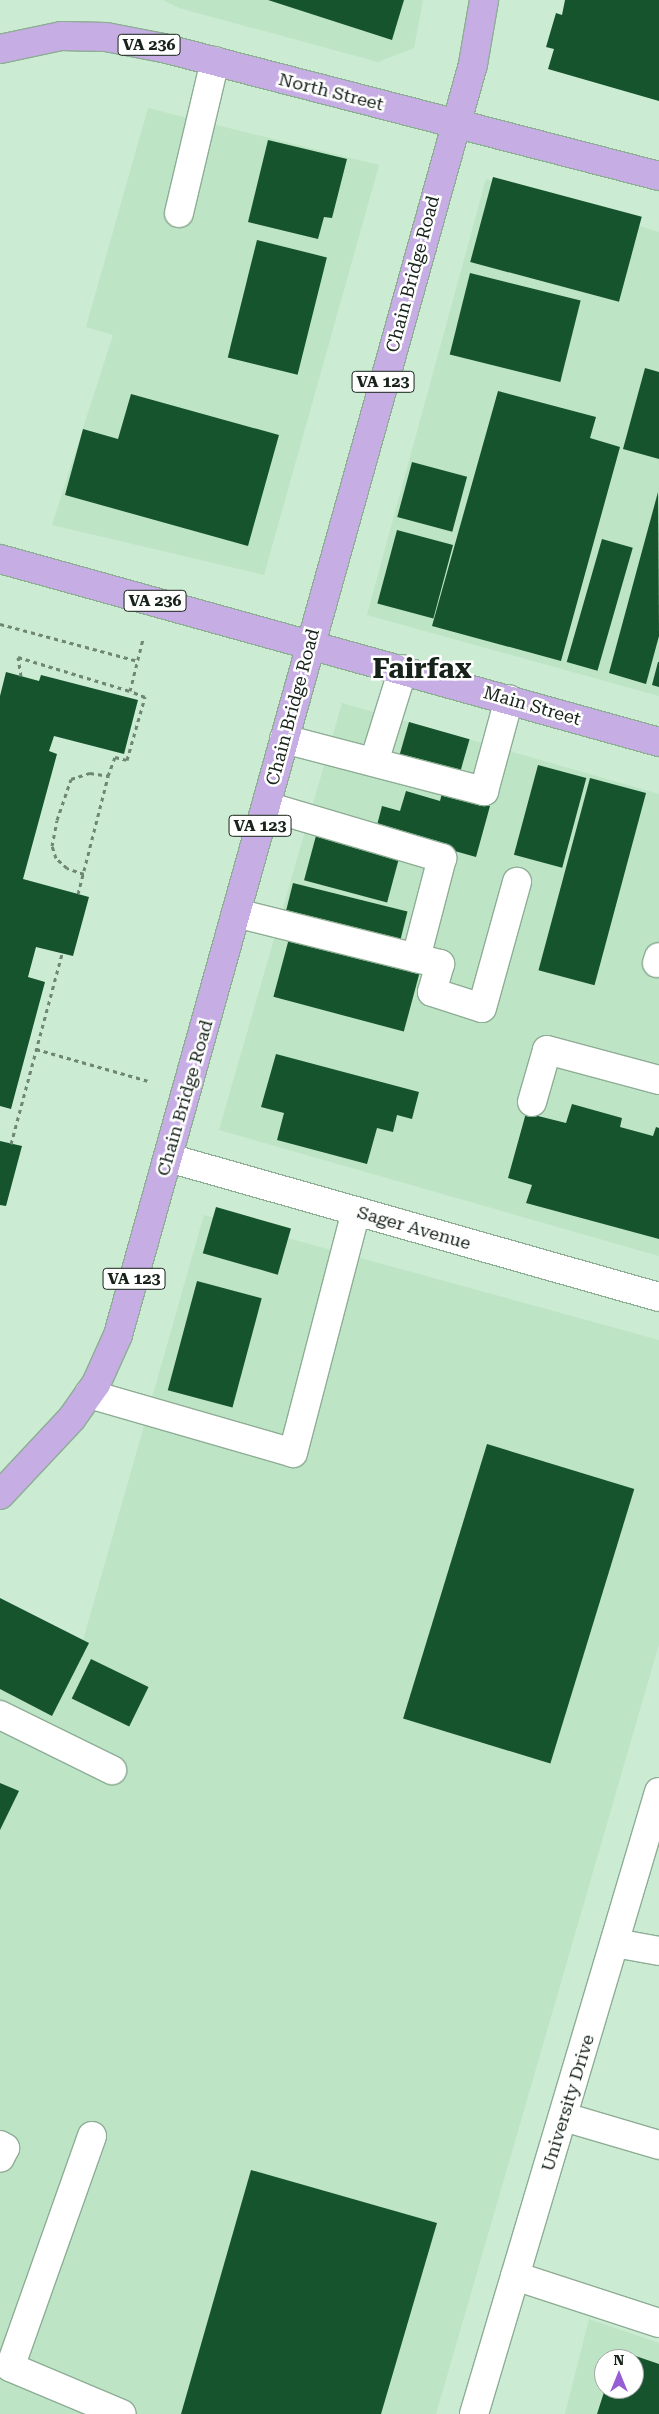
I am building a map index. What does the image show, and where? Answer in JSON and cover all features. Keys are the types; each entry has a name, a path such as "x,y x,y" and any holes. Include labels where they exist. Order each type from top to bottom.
{"main road":[{"name":"Chain Bridge Road","path":"0,1495 46,1449 89,1394 118,1335 169,1158 455,122 473,64 484,0"},
{"name":"North Street","path":"0,49 61,36 106,37 214,61 659,176"},
{"name":"Main Street","path":"0,559 311,643 659,742"}],"street":[{"path":"179,213 214,61"},
{"path":"374,762 403,669"},
{"path":"284,739 484,791 509,699"},
{"path":"266,806 442,858 416,958"},
{"path":"236,913 440,964 432,992 482,1008 517,882"},
{"path":"532,1102 547,1050 659,1080"},
{"name":"Sager Avenue","path":"169,1158 659,1297"},
{"path":"89,1394 293,1453 356,1212"},
{"path":"0,1715 112,1770"},
{"name":"University Drive","path":"474,2414 615,1943 652,1844 659,1792"},
{"path":"615,1943 659,1951"},
{"path":"564,2117 659,2145"},
{"path":"92,2136 10,2367 122,2414"},
{"path":"0,2145 5,2148 0,2158"},
{"path":"515,2276 659,2323"}],"path":[{"path":"0,624 138,660"},
{"path":"130,691 143,639"},
{"path":"21,676 18,658 145,697 127,760 115,757 108,776 78,894"},
{"path":"84,874 67,868 56,858 52,846 56,820 71,779 90,773 108,776"},
{"path":"11,1144 62,953"},
{"path":"36,1049 148,1081"}],"shaded area":[{"path":"163,0 423,0 414,48 378,62 179,8"},
{"path":"148,108 379,165 264,575 52,525 113,335 86,327"},
{"path":"486,179 659,232 659,696 367,615"},
{"path":"342,703 659,794 659,1256 219,1130"},
{"path":"204,1215 659,1340 659,1644 436,2414 0,2414 0,1603 82,1644"},
{"path":"589,2319 659,2343 659,2414 565,2414"}],"building":[{"path":"268,0 404,0 392,40"},
{"path":"565,0 659,0 659,101 548,69 554,49 546,47 556,13 562,15"},
{"path":"268,140 347,159 332,218 324,217 318,239 248,222"},
{"path":"493,177 642,217 619,302 470,262"},
{"path":"257,240 327,257 298,375 228,357"},
{"path":"470,273 581,301 560,382 450,355"},
{"path":"645,368 659,372 659,459 623,449"},
{"path":"498,391 596,417 590,438 620,447 561,661 432,626"},
{"path":"131,394 279,435 248,546 65,495 83,429 118,439"},
{"path":"412,462 467,477 452,532 397,517"},
{"path":"658,492 659,636 646,684 609,673"},
{"path":"397,530 453,545 433,618 377,603"},
{"path":"602,539 633,548 597,671 567,662"},
{"path":"659,662 659,687 652,685"},
{"path":"6,672 39,681 41,675 138,700 124,754 54,736 49,751 57,754 23,879 89,897 73,956 36,947 28,977 45,982 11,1109 0,1106 0,696"},
{"path":"409,722 470,739 459,775 399,758"},
{"path":"538,765 586,778 562,868 514,855"},
{"path":"590,778 646,793 595,985 538,970"},
{"path":"406,791 440,801 442,793 490,806 476,857 376,829 382,806 400,811"},
{"path":"317,832 400,854 387,903 304,880"},
{"path":"293,883 407,912 399,946 284,918"},
{"path":"291,931 421,966 404,1032 273,997"},
{"path":"276,1054 419,1092 412,1119 397,1115 393,1132 377,1128 367,1164 277,1140 284,1113 261,1107"},
{"path":"572,1104 622,1118 620,1127 653,1136 656,1127 659,1128 659,1239 526,1203 532,1185 508,1178 526,1113 566,1123"},
{"path":"0,1141 22,1146 6,1206 0,1205"},
{"path":"216,1207 291,1228 278,1275 203,1253"},
{"path":"197,1281 262,1298 232,1407 168,1390"},
{"path":"487,1444 634,1489 550,1763 403,1718"},
{"path":"0,1598 89,1643 52,1716 0,1689"},
{"path":"91,1659 149,1687 129,1727 72,1699"},
{"path":"0,1783 19,1791 0,1830"},
{"path":"251,2170 437,2223 381,2414 181,2414"},
{"path":"644,2359 659,2364 659,2414 597,2414 602,2399 644,2399"}],"district":[{"name":"Fairfax","path":"422,669"}]}
